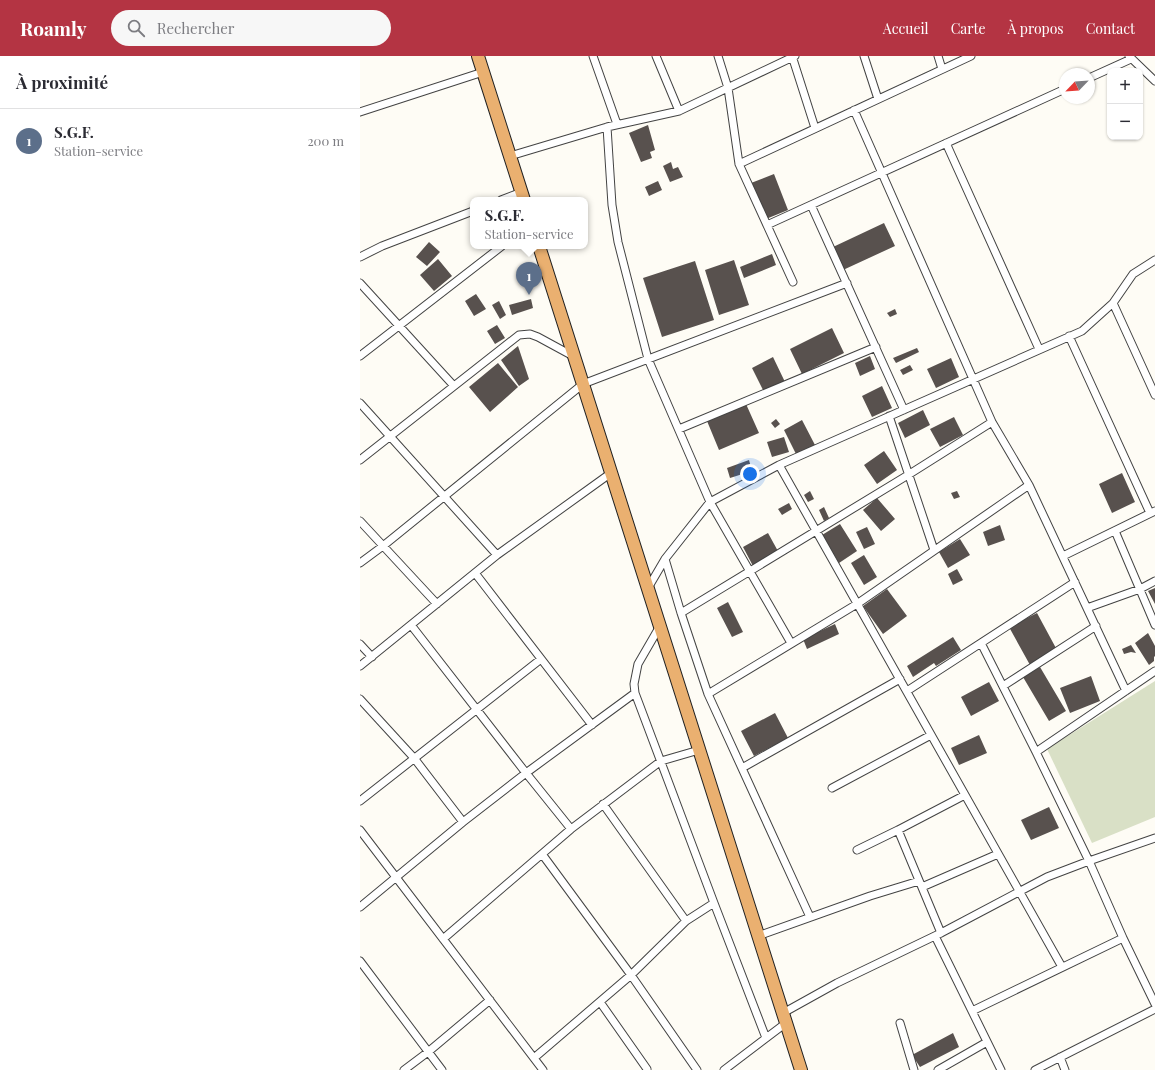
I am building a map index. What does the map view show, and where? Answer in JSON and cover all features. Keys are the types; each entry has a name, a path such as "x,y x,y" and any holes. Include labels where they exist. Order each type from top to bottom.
{"highway":[{"path":"478,56 523,196"},
{"path":"540,249 801,1070"}],"street":[{"path":"593,56 617,124"},
{"path":"656,56 679,111"},
{"path":"718,56 728,88 739,164 793,282"},
{"path":"510,156 617,124 679,111 793,56 815,128"},
{"path":"864,56 878,99"},
{"path":"938,56 942,70"},
{"path":"739,164 971,56"},
{"path":"1095,75 1130,57 1155,81"},
{"path":"360,112 483,72"},
{"path":"767,225 1059,92"},
{"path":"854,110 992,422 1029,485 1126,691"},
{"path":"607,127 612,205 618,242 648,359 710,502 791,643"},
{"path":"946,143 1039,350"},
{"path":"811,205 904,410"},
{"path":"360,257 382,246 470,212"},
{"path":"360,356 398,325 498,249"},
{"path":"648,588 665,559 710,502 779,465 1082,330 1113,303 1133,274 1155,260"},
{"path":"360,564 583,384 847,283"},
{"path":"360,284 454,386"},
{"path":"1113,303 1155,395"},
{"path":"360,460 519,335 530,334 538,337 573,356"},
{"path":"1063,556 1152,512 1069,336"},
{"path":"679,429 876,347"},
{"path":"360,403 497,555"},
{"path":"889,416 934,550"},
{"path":"681,613 908,475 992,422"},
{"path":"779,465 1062,967"},
{"path":"360,666 497,555 611,473"},
{"path":"708,694 857,604 1029,485"},
{"path":"360,521 437,604"},
{"path":"1114,531 1155,625"},
{"path":"665,559 708,694 810,917"},
{"path":"475,573 592,725"},
{"path":"1087,608 1140,589 1155,581"},
{"path":"907,691 1075,582"},
{"path":"411,624 526,774 571,829"},
{"path":"660,626 638,664 634,684 635,694 766,1038"},
{"path":"1003,686 1096,626"},
{"path":"981,643 1089,861 1123,938 1155,1004"},
{"path":"360,644 372,657"},
{"path":"360,801 541,659"},
{"path":"1036,752 1155,671"},
{"path":"742,768 900,679"},
{"path":"360,907 463,822 635,694"},
{"path":"360,699 414,758 463,822"},
{"path":"832,788 931,735"},
{"path":"443,939 571,829 661,761 699,750"},
{"path":"857,850 965,795"},
{"path":"604,804 686,921"},
{"path":"360,830 543,1070"},
{"path":"898,830 938,934 972,1011 1001,1070"},
{"path":"724,1070 766,1038 784,1018 837,983 938,934 1047,877 1155,838"},
{"path":"542,854 697,1070"},
{"path":"758,936 870,896 920,884 998,854"},
{"path":"534,1058 631,976 686,921 714,903"},
{"path":"972,1011 1123,938"},
{"path":"360,961 442,1070"},
{"path":"404,1070 490,1000"},
{"path":"600,1002 647,1069"},
{"path":"1035,1070 1155,1009"},
{"path":"900,1023 914,1070"},
{"path":"938,1070 988,1042"},
{"path":"1060,1057 1065,1070"}],"green space":[{"path":"1155,681 1155,817 1092,843 1047,749"}],"building":[{"path":"648,125 655,150 650,152 652,158 641,162 629,133"},
{"path":"671,162 673,169 678,167 683,177 670,182 663,166"},
{"path":"774,174 788,210 766,219 751,183"},
{"path":"658,181 662,190 649,196 645,187"},
{"path":"884,223 895,246 843,270 833,247"},
{"path":"429,242 440,252 427,266 416,257"},
{"path":"772,254 776,265 744,278 740,267"},
{"path":"438,259 452,276 434,291 420,275"},
{"path":"734,260 749,305 719,315 705,270"},
{"path":"695,261 714,320 662,337 643,278"},
{"path":"476,294 486,309 474,316 465,301"},
{"path":"531,299 533,308 512,315 509,305"},
{"path":"499,301 506,315 500,319 492,305"},
{"path":"895,309 897,314 890,317 887,313"},
{"path":"497,325 505,338 495,344 487,331"},
{"path":"832,328 844,353 802,374 790,349"},
{"path":"518,346 529,379 519,386 501,360"},
{"path":"917,348 919,352 896,363 893,358"},
{"path":"870,356 875,369 860,376 855,363"},
{"path":"773,357 785,382 764,392 752,368"},
{"path":"951,358 959,377 936,388 927,369"},
{"path":"498,363 518,387 490,412 469,387"},
{"path":"910,365 913,370 903,375 900,370"},
{"path":"882,386 892,408 872,417 862,396"},
{"path":"746,404 759,433 719,450 707,421"},
{"path":"923,410 930,425 905,438 898,423"},
{"path":"954,417 963,435 940,447 930,429"},
{"path":"776,419 780,424 775,428 771,423"},
{"path":"802,420 815,445 796,454 784,430"},
{"path":"784,437 789,452 772,457 767,442"},
{"path":"884,451 897,470 877,484 864,465"},
{"path":"749,460 752,471 730,478 727,468"},
{"path":"1122,473 1135,502 1112,513 1099,484"},
{"path":"810,491 814,499 808,502 804,495"},
{"path":"957,491 960,497 954,499 951,493"},
{"path":"877,498 895,519 881,531 863,510"},
{"path":"789,503 792,509 782,515 778,509"},
{"path":"824,507 829,518 824,521 819,510"},
{"path":"840,524 857,551 839,563 822,535"},
{"path":"1000,525 1005,540 988,546 983,532"},
{"path":"867,527 875,544 864,549 856,532"},
{"path":"768,533 779,553 753,566 743,547"},
{"path":"960,539 970,555 948,568 939,552"},
{"path":"864,555 877,577 864,585 851,563"},
{"path":"957,569 963,580 953,585 948,574"},
{"path":"1155,588 1155,604 1148,591"},
{"path":"887,589 907,616 883,634 863,606"},
{"path":"728,602 743,632 732,637 717,608"},
{"path":"1037,613 1057,650 1030,665 1009,627"},
{"path":"835,624 839,634 807,649 803,639"},
{"path":"1148,633 1155,646 1154,661 1149,665 1135,643"},
{"path":"953,637 961,650 936,666 934,663 913,677 907,666"},
{"path":"1131,645 1136,653 1131,652 1124,654 1122,649"},
{"path":"1040,667 1066,711 1049,721 1023,677"},
{"path":"1091,676 1100,701 1070,713 1060,688"},
{"path":"989,682 999,701 971,716 961,697"},
{"path":"775,713 788,738 754,756 741,731"},
{"path":"979,735 987,753 959,765 951,748"},
{"path":"1049,807 1059,828 1031,840 1021,820"},
{"path":"953,1033 959,1047 920,1067 912,1055"}],"place":[{"name":"S.G.F.","path":"529,295"}]}
